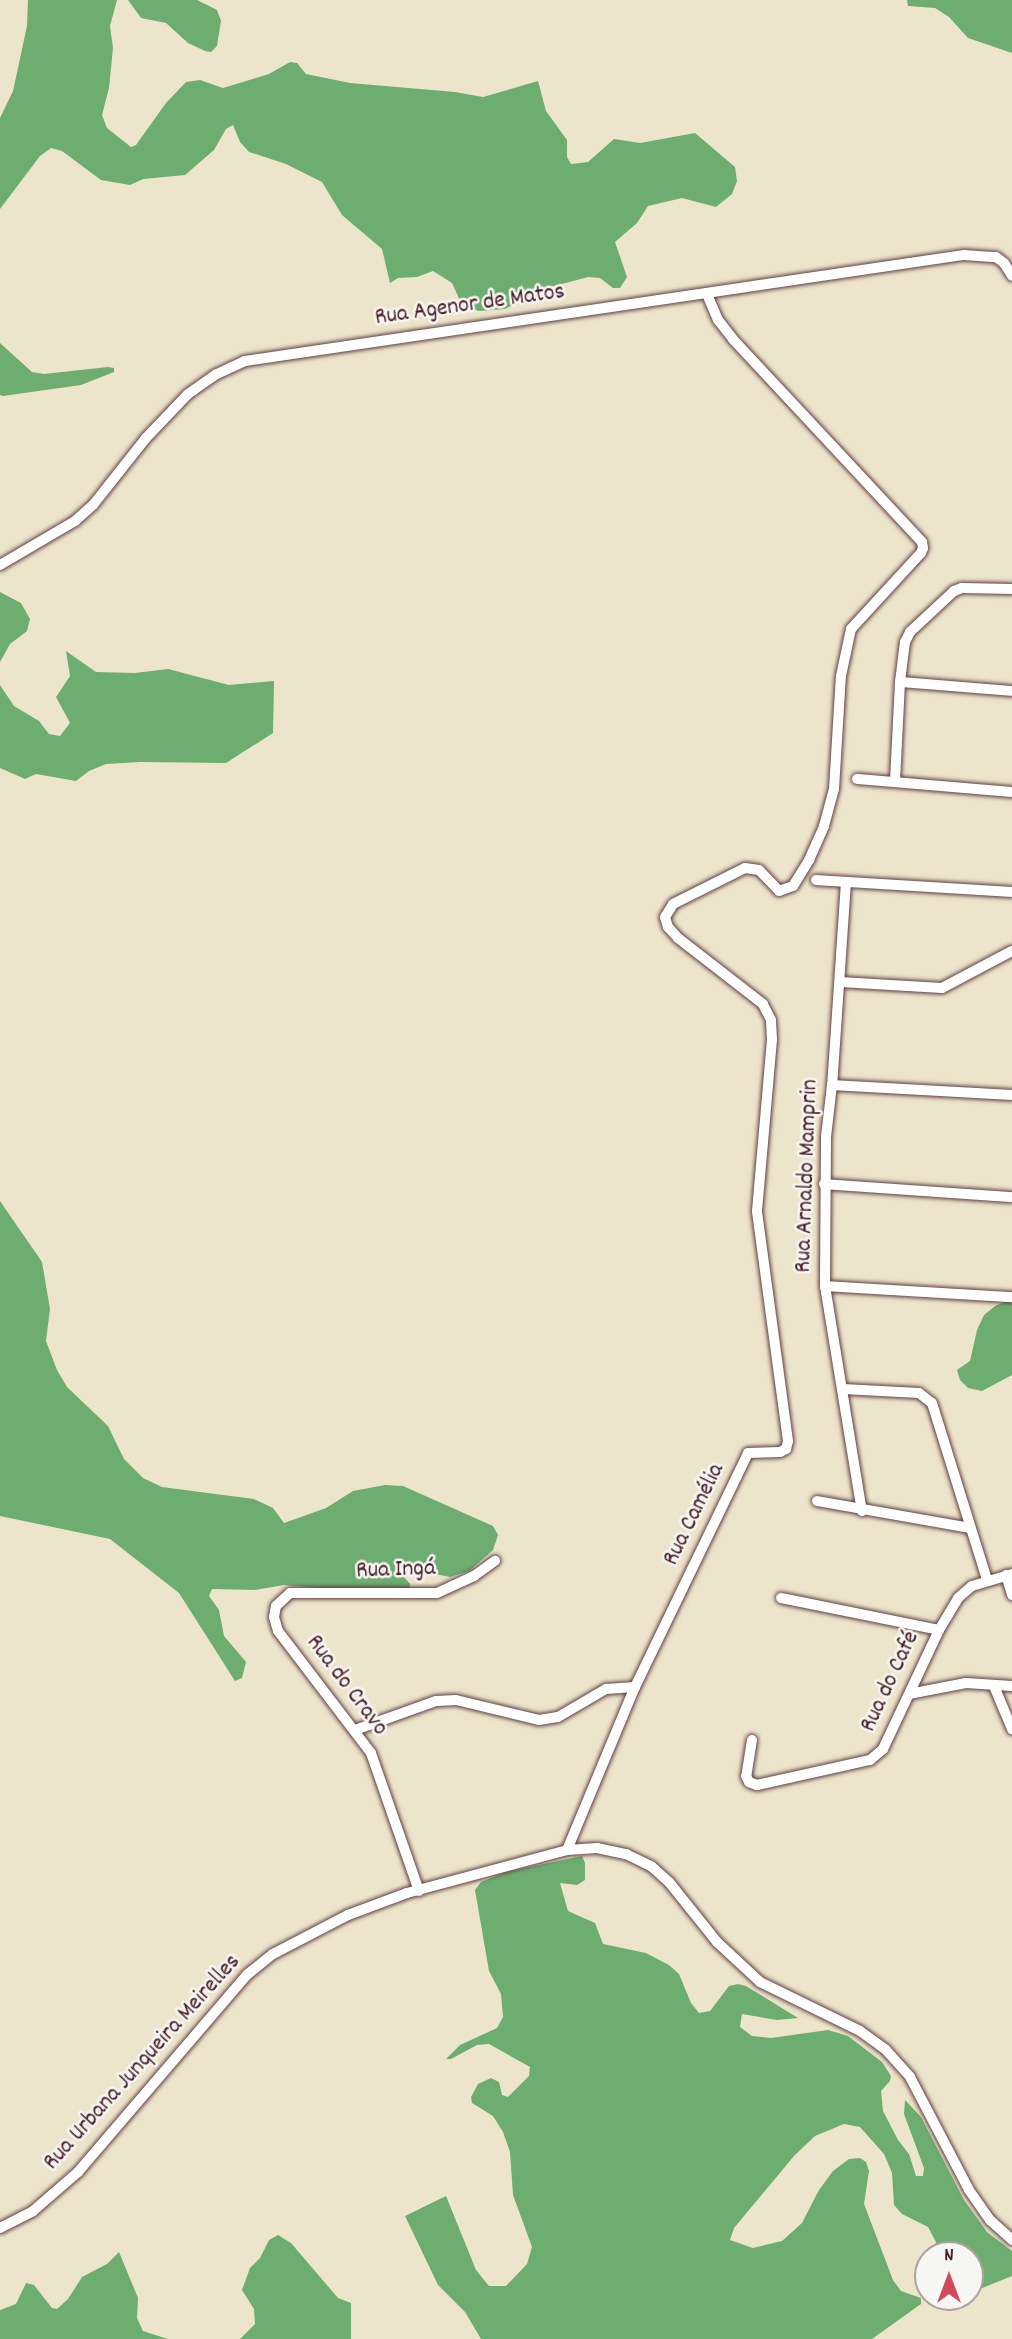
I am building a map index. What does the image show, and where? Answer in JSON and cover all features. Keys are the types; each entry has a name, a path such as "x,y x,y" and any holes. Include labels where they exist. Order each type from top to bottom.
{"street":[{"name":"Rua Agenor de Matos","path":"0,565 75,521 93,505 146,438 188,394 217,374 246,361 964,255 996,257 1004,263 1012,276"},
{"name":"Rua Camélia","path":"567,1850 635,1687 748,1453 780,1452 786,1449 788,1434 757,1211 772,1040 771,1020 763,1004 678,938 668,927 665,917 673,904 745,868 759,870 779,891 793,886 809,860 824,826 834,789 841,676 851,629 921,554 923,548 922,542 733,339 718,320 707,294"},
{"path":"895,781 900,682 905,642 910,632 954,591 971,586 1012,589"},
{"path":"900,682 1012,691"},
{"path":"857,779 1012,792"},
{"path":"816,880 1012,892"},
{"name":"Rua Arnaldo Mamprin","path":"846,882 824,1184 825,1286 862,1511"},
{"path":"840,982 942,988 1012,951"},
{"path":"832,1085 1012,1095"},
{"path":"824,1184 1012,1197"},
{"path":"825,1286 1012,1297"},
{"path":"843,1389 919,1393 927,1397 934,1410 987,1580"},
{"path":"817,1501 970,1528"},
{"name":"Rua Ingá","path":"290,1593 437,1593 474,1576 495,1561"},
{"path":"1009,1575 1012,1595"},
{"name":"Rua do Café","path":"752,1740 746,1776 749,1782 757,1785 870,1760 883,1749 939,1630 958,1598 987,1580 1009,1575"},
{"name":"Rua do Cravo","path":"290,1593 276,1606 274,1617 278,1631 371,1753 419,1891"},
{"path":"781,1598 939,1630"},
{"path":"909,1694 966,1683 1012,1686"},
{"path":"994,1686 1012,1729"},
{"path":"355,1730 436,1701 456,1700 539,1720 558,1717 607,1689 635,1687"},
{"name":"Rua Urbana Junqueira Meirelles","path":"0,2228 33,2211 78,2172 260,1963 348,1916 419,1891 567,1850 597,1848 626,1854 651,1866 668,1882 717,1942 760,1982 860,2031 886,2050 910,2077 970,2190 990,2220 1012,2240"}],"green space":[{"path":"28,0 117,0 110,26 113,48 109,88 102,115 107,128 131,147 136,145 166,103 186,82 200,80 223,88 269,74 290,62 297,63 306,74 350,83 483,97 538,81 546,111 567,140 567,157 571,164 588,162 614,139 640,143 695,133 735,167 737,181 732,194 716,207 682,198 648,206 637,223 615,242 627,277 620,288 613,288 600,278 588,277 543,289 505,309 479,311 462,305 452,283 433,271 417,277 398,278 390,283 382,249 342,215 322,182 286,164 249,152 240,142 233,125 226,129 214,150 185,175 143,179 130,185 101,180 62,151 51,148 40,156 0,209 0,118 13,91 27,26"},
{"path":"128,0 197,0 217,10 221,21 217,46 211,52 188,43 166,23 141,18"},
{"path":"907,0 1012,0 1012,53 968,38 949,17 935,8 908,6"},
{"path":"0,343 32,372 44,374 108,367 114,368 114,372 81,385 3,396 0,395"},
{"path":"0,592 21,603 30,619 27,631 10,644 0,662"},
{"path":"66,651 96,672 135,673 168,669 229,685 274,681 273,733 226,763 106,764 89,771 76,781 36,774 25,779 0,768 0,685 14,706 39,721 49,734 60,736 70,723 56,697 70,676"},
{"path":"0,1201 42,1262 50,1309 46,1341 57,1370 67,1387 108,1426 124,1459 143,1478 162,1487 254,1499 273,1508 284,1523 326,1508 353,1491 385,1485 403,1486 493,1526 498,1535 493,1550 469,1571 450,1577 395,1566 410,1584 410,1588 402,1591 364,1592 284,1585 255,1590 212,1589 209,1596 219,1610 224,1636 246,1662 242,1678 235,1681 179,1593 110,1539 0,1516"},
{"path":"1012,1299 1012,1375 982,1391 968,1388 960,1380 957,1370 970,1361 977,1330 984,1315 995,1306"},
{"path":"582,1856 585,1863 585,1880 577,1885 560,1883 568,1911 595,1923 603,1944 646,1953 669,1965 679,1974 691,2003 699,2013 710,2011 729,1986 746,1986 798,2018 777,2020 742,2014 740,2027 752,2036 771,2038 828,2030 848,2036 882,2062 891,2076 881,2091 883,2111 898,2140 909,2154 916,2176 923,2176 924,2168 904,2114 905,2100 921,2117 964,2200 987,2232 1012,2251 1012,2276 984,2287 984,2241 935,2241 928,2227 902,2214 894,2205 892,2173 884,2154 860,2127 844,2124 815,2136 794,2156 734,2228 730,2240 753,2248 782,2241 802,2223 819,2190 833,2171 849,2159 860,2158 866,2162 869,2171 864,2204 893,2280 901,2291 914,2296 914,2309 872,2339 481,2339 465,2312 438,2285 405,2216 446,2196 476,2270 489,2286 506,2286 527,2264 532,2247 513,2195 510,2152 503,2132 493,2116 472,2103 471,2097 478,2084 491,2078 499,2082 502,2095 508,2097 529,2076 530,2067 489,2044 477,2045 446,2059 460,2045 497,2028 503,2017 501,1994 489,1971 475,1890 481,1882 506,1872"},
{"path":"278,2235 291,2243 338,2298 351,2303 351,2339 240,2339 255,2324 254,2309 242,2290 250,2268 260,2258 269,2240"},
{"path":"119,2252 138,2298 137,2318 143,2331 168,2339 0,2339 0,2310 16,2304 26,2283 34,2285 52,2308 57,2309 68,2299 82,2277 107,2264"}]}
